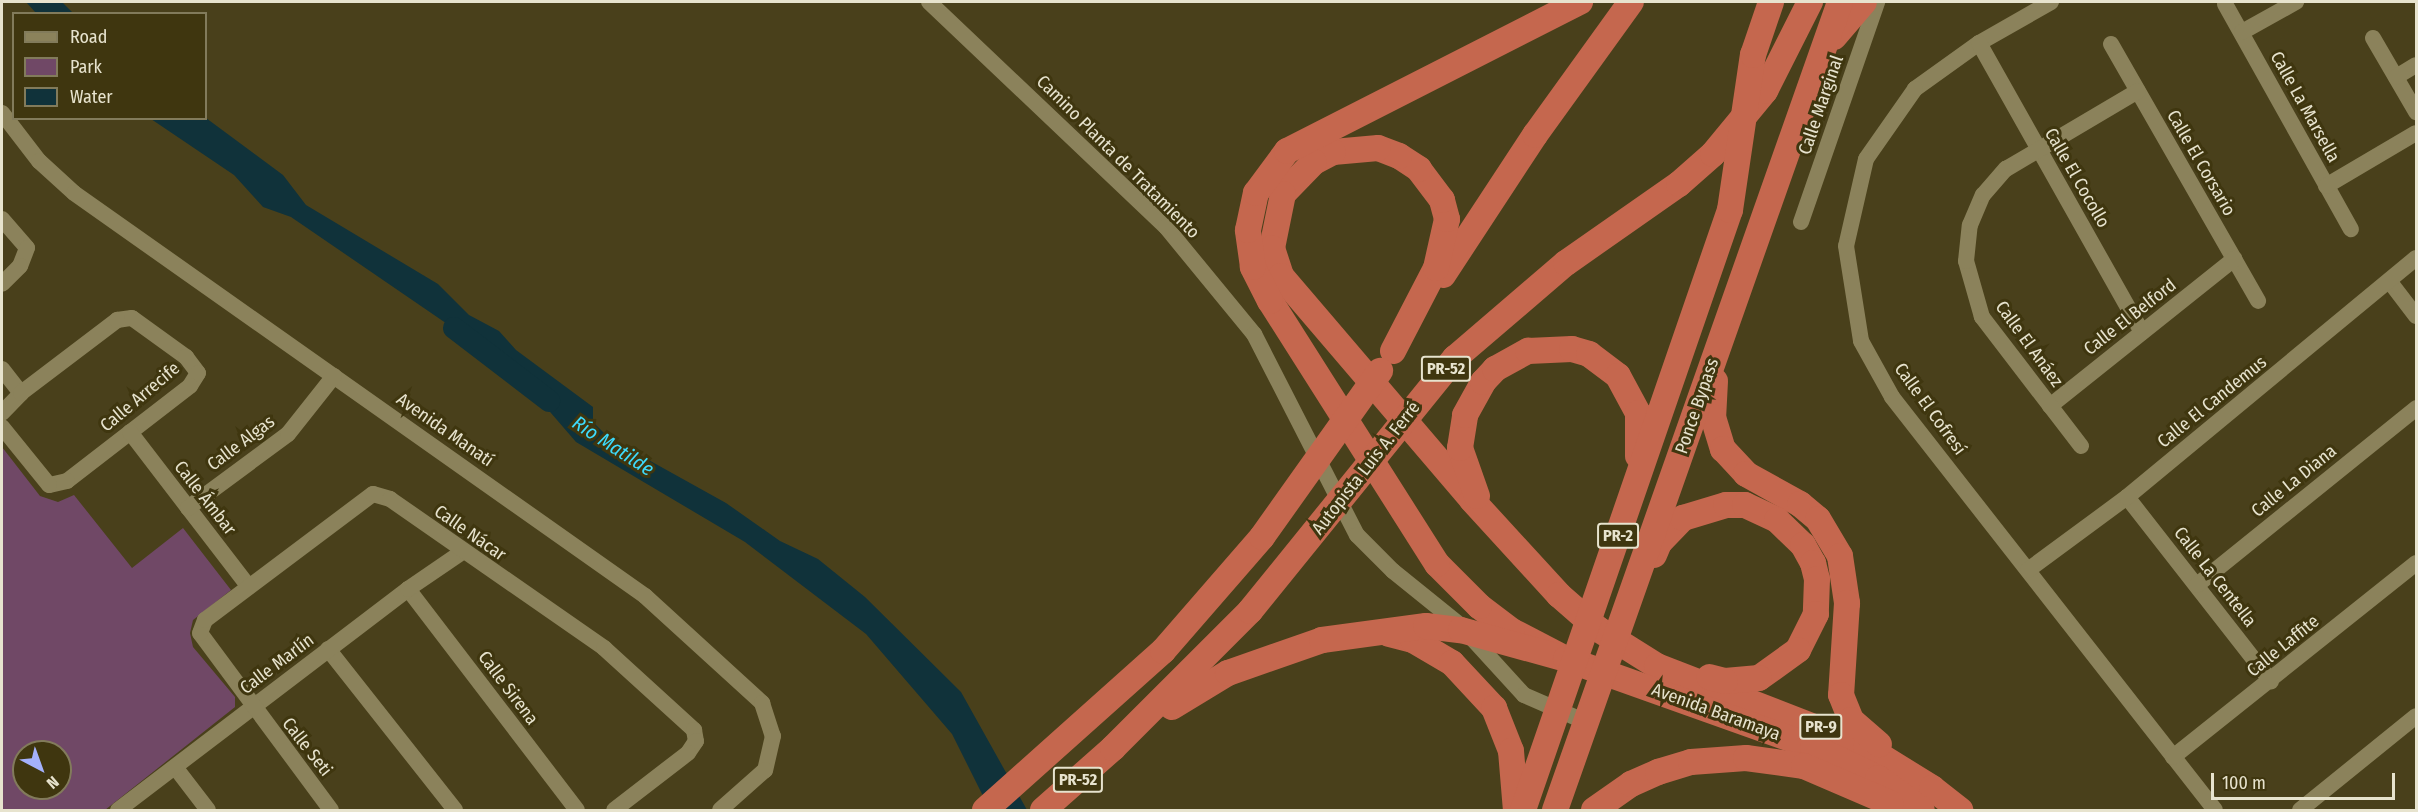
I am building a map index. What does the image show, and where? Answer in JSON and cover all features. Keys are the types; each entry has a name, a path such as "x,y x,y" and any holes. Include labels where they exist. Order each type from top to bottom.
{"highway":[{"name":"PR-52","path":"985,810 1163,651 1262,537 1393,351 1587,59 1632,2"},
{"name":"Ponce Bypass","path":"1523,810 1704,293 1730,210 1753,55 1771,2"},
{"path":"1839,2 1732,305 1729,341 1712,376 1713,417 1723,449 1746,474 1800,504 1818,519 1840,556 1847,603 1840,666 1845,710 1861,731 1927,799"},
{"path":"1819,60 1837,31 1864,2"},
{"path":"1566,659 1512,631 1450,578 1422,542 1270,301 1253,267 1248,230 1256,193 1287,151 1491,50 1572,6"},
{"name":"Autopista Luis A. Ferré","path":"1043,810 1113,748 1250,611 1455,358 1566,263 1679,184 1713,154 1765,91 1806,10"},
{"path":"1393,351 1436,268 1447,219 1442,200 1419,169 1399,156 1378,148 1333,152 1314,162 1282,194 1273,229 1276,265 1288,287 1492,522"},
{"path":"1492,522 1464,467 1460,432 1465,415 1483,382 1495,369 1540,348 1589,354 1627,387 1640,426 1632,496"},
{"name":"Ponce Bypass","path":"1555,810 1629,598 1712,376"},
{"path":"1629,598 1672,527 1699,511 1745,506 1777,520 1803,544 1817,579 1816,614 1809,634 1787,661 1759,678 1744,681 1725,681 1683,669 1659,675"},
{"name":"Avenida Baramaya","path":"1492,522 1559,595 1598,629 1659,675"},
{"path":"1113,748 1194,691 1228,674 1322,640 1426,626 1461,630 1566,659"},
{"path":"1383,633 1413,640 1452,663 1482,693 1505,728 1513,761 1516,810"},
{"name":"Avenida Baramaya","path":"1566,659 1659,675 1866,747 1927,799 1960,810"},
{"path":"1594,810 1631,784 1658,772 1691,762 1746,758 1804,766 1901,810"}],"street":[{"name":"Camino Planta de Tratamiento","path":"929,2 1166,227 1254,334 1357,535 1394,571 1460,625 1524,695 1586,722"},
{"name":"Calle Marginal","path":"1801,222 1877,2"},
{"name":"Calle El Cofresí","path":"2052,2 1979,43 1915,89 1866,159 1846,246 1861,341 1892,397 2215,810"},
{"path":"2242,32 2295,2"},
{"name":"Calle La Marsella","path":"2225,4 2351,229"},
{"path":"2373,38 2416,112"},
{"name":"Calle El Cocollo","path":"1979,43 2142,332"},
{"name":"Calle El Corsario","path":"2111,45 2258,301"},
{"path":"2396,77 2416,66"},
{"name":"Calle El Anáez","path":"2081,446 1982,317 1966,261 1970,225 1983,195 2006,169 2138,91"},
{"name":"Avenida Manatí","path":"2,113 39,161 74,193 645,596 762,703 773,736 765,770 720,810"},
{"path":"2326,186 2416,133"},
{"path":"2,219 27,248 20,266 2,284"},
{"name":"Calle El Candemus","path":"2028,570 2127,497 2390,282 2416,258"},
{"name":"Calle El Belford","path":"2050,406 2234,259"},
{"path":"2390,282 2416,316"},
{"name":"Calle Arrecife","path":"2,413 21,393 117,320 132,318 186,357 198,373 190,386 67,481 49,485 2,427"},
{"path":"2,369 21,393"},
{"name":"Calle Algas","path":"188,508 288,434 334,376"},
{"name":"Calle La Diana","path":"2197,585 2416,408"},
{"name":"Calle Ámbar","path":"130,432 249,586"},
{"name":"Calle Nácar","path":"252,707 200,633 205,620 373,494 390,499 462,552 604,648 694,730 696,741 688,753 614,810"},
{"name":"Calle La Centella","path":"2127,497 2271,681"},
{"name":"Calle Marlín","path":"118,810 408,589 462,552"},
{"name":"Calle Laffite","path":"2173,757 2416,563"},
{"name":"Calle Sirena","path":"408,589 577,810"},
{"path":"328,649 455,810"},
{"name":"Calle Seti","path":"252,707 331,810"},
{"path":"2300,810 2416,716"},
{"path":"175,767 208,810"}],"green space":[{"path":"2,447 40,496 58,502 74,495 132,568 183,528 231,590 193,620 190,633 193,647 235,697 235,707 105,810 2,810"}],"water":[{"path":"26,2 62,2 72,12 35,12"},
{"name":"Río Matilde","path":"207,119 283,175 306,205 438,284 469,315 499,331 516,350 593,407 593,422 609,438 726,503 780,541 818,559 865,597 961,692 1027,810 990,810 952,734 866,634 745,542 576,442 513,369 291,217 263,207 234,175 152,120"}],"waterway":[{"name":"Río Matilde","path":"454,328 549,401"}]}
